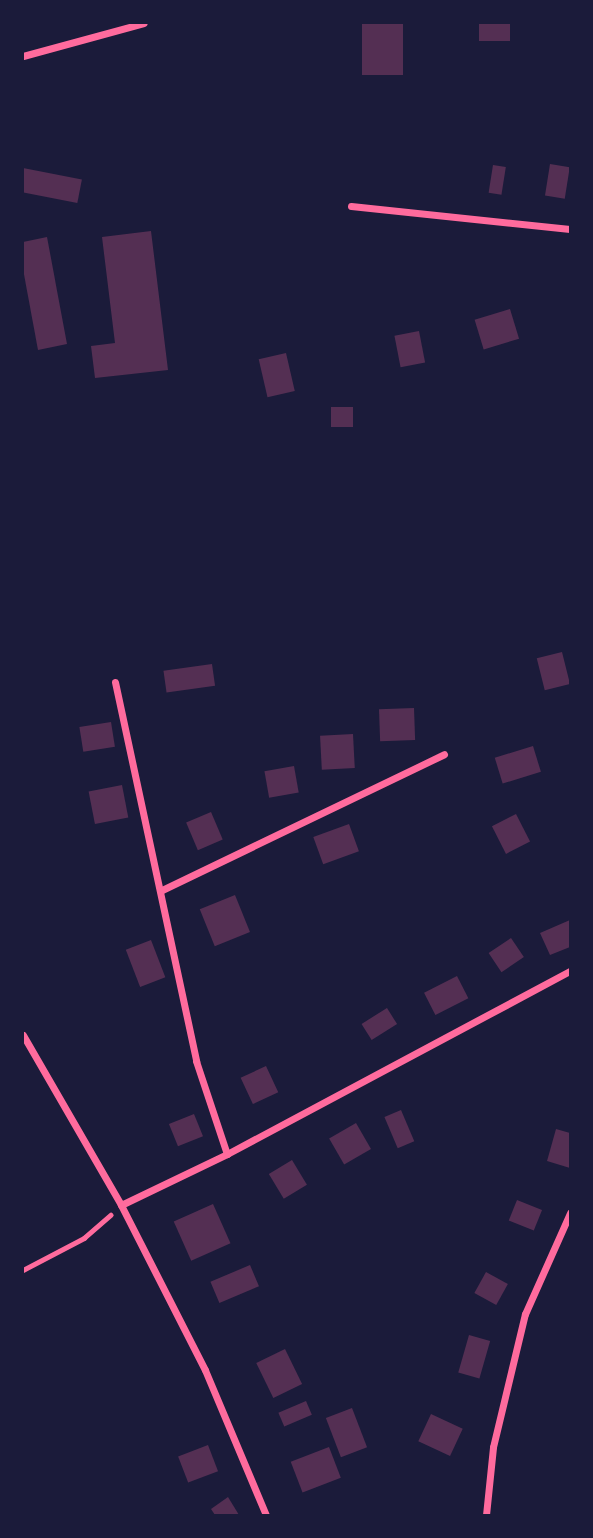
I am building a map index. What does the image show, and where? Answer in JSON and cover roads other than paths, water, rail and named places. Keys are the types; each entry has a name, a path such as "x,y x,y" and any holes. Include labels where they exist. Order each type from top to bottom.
{"street":[{"path":"23,56 144,23"},
{"path":"351,206 570,229"},
{"path":"116,682 196,1061 227,1154"},
{"path":"162,890 444,754"},
{"path":"121,1205 227,1154 570,971"},
{"path":"23,1035 121,1205 205,1370 266,1515"},
{"path":"486,1515 493,1447 525,1314 570,1213"}]}
